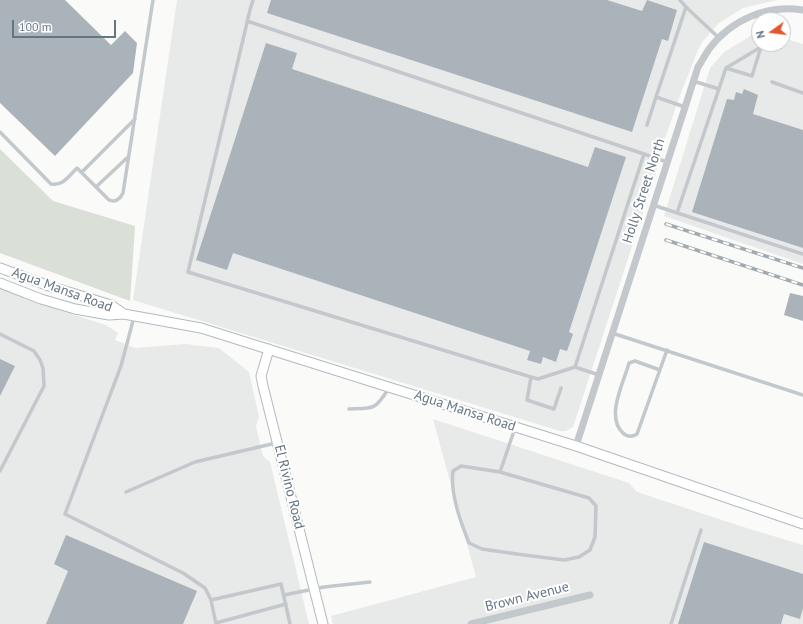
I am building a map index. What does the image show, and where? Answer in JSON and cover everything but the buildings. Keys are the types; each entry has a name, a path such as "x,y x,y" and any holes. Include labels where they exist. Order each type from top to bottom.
{"main road":[{"name":"Agua Mansa Road","path":"0,268 49,286 111,305 124,314"},
{"name":"Agua Mansa Road","path":"0,283 41,299 75,309 109,315 124,314 201,328 576,446 803,524"},
{"name":"El Rivino Road","path":"268,349 261,376 323,624"}],"street":[{"name":"Holly Street North","path":"576,446 698,67 710,48 719,38 744,19 769,10 794,8 803,10"},
{"name":"Brown Avenue","path":"471,624 590,595"}],"lane":[{"path":"0,132 51,184 57,185 62,183 77,168 109,200 113,201 120,199 124,193 153,0"},
{"path":"253,0 188,272 538,379 575,367 599,375"},
{"path":"680,0 719,38"},
{"path":"647,125 686,7"},
{"path":"247,21 599,137 667,162"},
{"path":"677,213 726,68 751,52"},
{"path":"726,68 752,76 760,52"},
{"path":"693,81 719,88"},
{"path":"772,82 803,94"},
{"path":"656,96 685,107"},
{"path":"82,172 135,119"},
{"path":"575,367 644,154"},
{"path":"96,187 129,156"},
{"path":"653,205 803,254"},
{"path":"135,316 121,366 65,514 183,573 204,588 211,600 216,624 286,604"},
{"path":"612,333 803,395"},
{"path":"0,334 34,351 44,368 44,386 0,470"},
{"path":"660,370 635,361 629,363 615,408 614,417 620,430 626,435 631,436 637,434 660,370 667,350"},
{"path":"531,377 527,400 554,408 561,388"},
{"path":"349,409 374,408 389,387"},
{"path":"500,472 515,427"},
{"path":"126,492 195,462 277,443"},
{"path":"461,466 500,472 589,498 596,506 595,537 590,550 579,557 564,560 524,556 482,549 469,543 458,509 452,480 453,471 461,466"},
{"path":"672,624 701,530"},
{"path":"284,595 324,586 370,582"},
{"path":"211,600 281,584 290,624"}],"shaded area":[{"path":"177,0 777,0 743,8 719,23 703,41 698,50 662,147 656,173 573,427 566,431 560,431 133,300"},
{"path":"751,36 751,52 791,52 791,40 803,44 803,264 664,216 710,68 724,52"},
{"path":"0,149 53,201 135,226 130,301 0,253"},
{"path":"0,288 59,310 106,325 118,333 115,340 135,348 185,344 219,348 249,372 259,417 256,426 263,456 270,462 309,624 0,624"},
{"path":"433,419 629,483 637,492 803,545 803,624 333,624 331,616 476,577"}],"railway":[{"path":"666,224 803,268"},
{"path":"666,240 803,285"}]}
